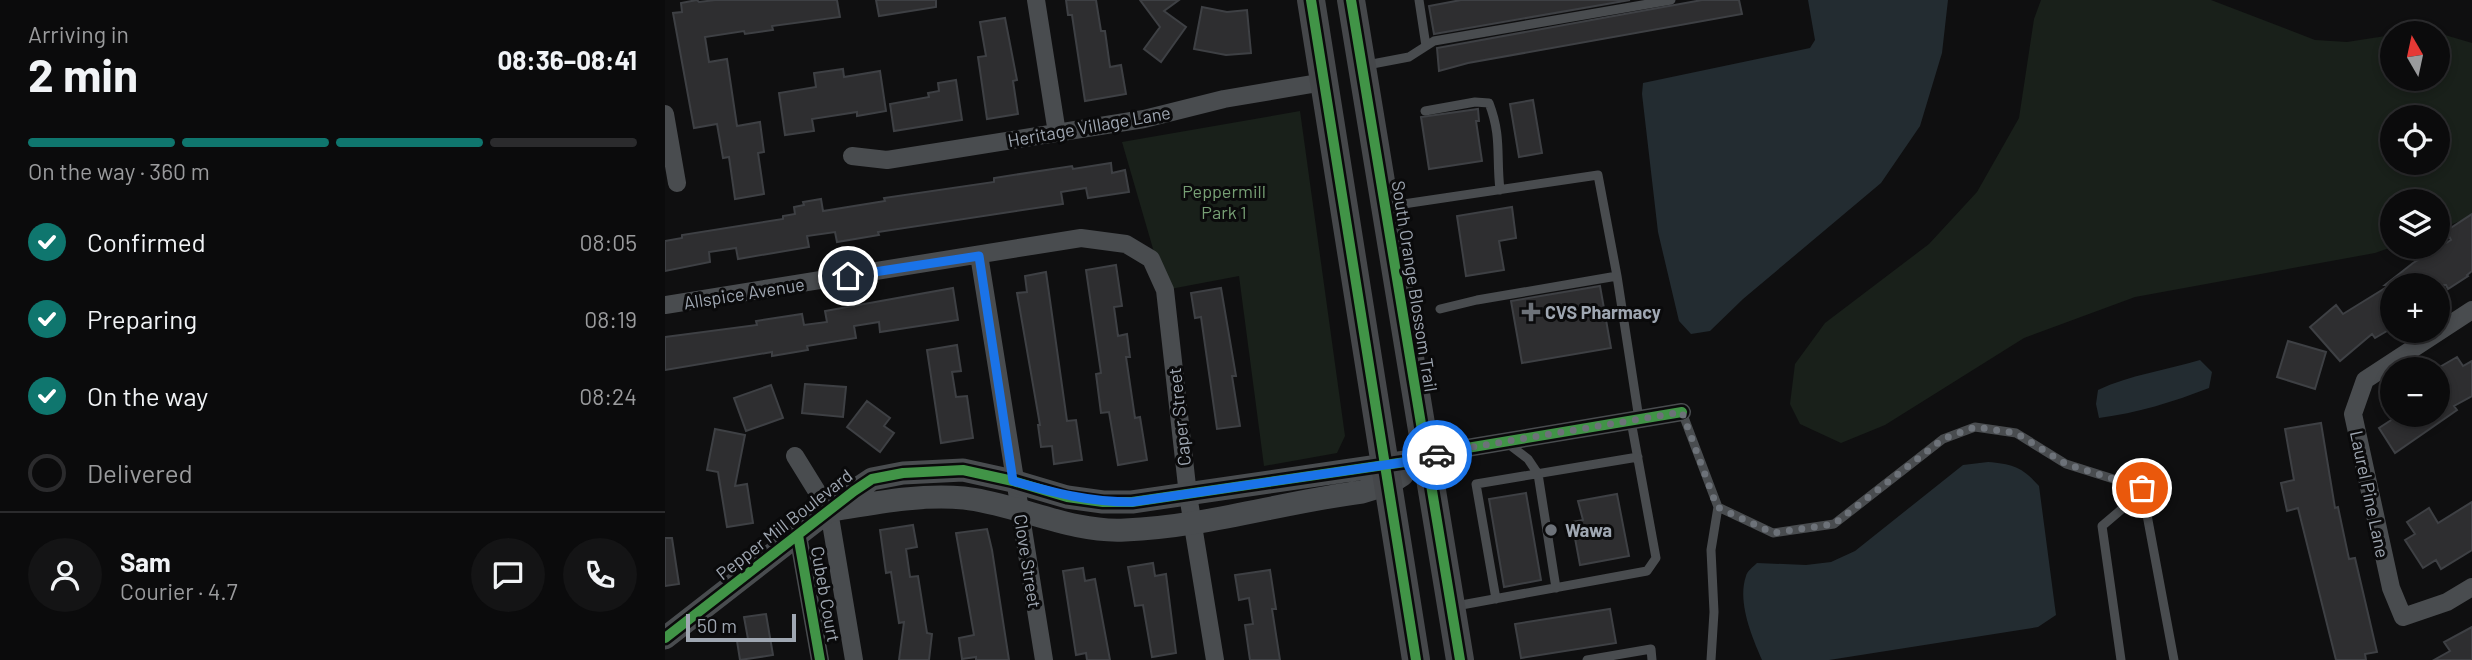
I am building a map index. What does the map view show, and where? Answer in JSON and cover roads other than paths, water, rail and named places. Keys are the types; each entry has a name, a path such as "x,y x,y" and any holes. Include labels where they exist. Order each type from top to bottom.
{"main road":[{"path":"1311,0 1416,660"},
{"name":"South Orange Blossom Trail","path":"1351,0 1460,660"}],"street":[{"path":"1036,0 1057,133"},
{"name":"Heritage Village Lane","path":"852,156 887,160 1144,119 1224,99 1324,82"},
{"path":"665,114 677,183"},
{"name":"Allspice Avenue","path":"665,305 1081,238 1126,244 1151,259"},
{"name":"Clove Street","path":"979,256 1013,481 1044,660"},
{"name":"Caper Street","path":"1151,259 1165,290 1188,495 1215,660"},
{"name":"Laurel Pine Lane","path":"2472,310 2365,380 2353,414 2391,589 2403,617 2447,601 2472,587"},
{"name":"Pepper Mill Boulevard","path":"665,638 872,479 903,473 963,470 1067,497 1103,502 1132,502 1386,474 1449,451 1682,412"},
{"path":"795,456 829,511"},
{"name":"Pepper Mill Boulevard","path":"829,511 922,497 965,498 1089,528 1124,531 1192,522 1362,492 1386,474"},
{"name":"Cubeb Court","path":"829,511 854,660"},
{"name":"Cubeb Court","path":"798,535 820,660"}],"lane":[{"path":"1419,0 1426,46"},
{"path":"1362,65 1409,57 1434,41 1671,0"},
{"path":"1425,111 1475,102 1489,103 1499,134 1497,168 1500,190"},
{"path":"1385,207 1598,175 1617,276 1632,375 1637,457 1656,558 1647,571 1451,607"},
{"path":"1440,309 1617,276"},
{"path":"1682,412 1717,507 1711,551 1714,612 1711,660"},
{"path":"1717,507 1773,533 1834,524 1943,439 1975,427 2016,433 2066,464 2142,488"},
{"path":"1506,441 1528,459 1538,474 1556,588"},
{"path":"1496,599 1476,484 1637,457"},
{"path":"2121,660 2102,526 2142,488"},
{"path":"2142,488 2174,660"},
{"path":"1587,660 1651,649 1652,660"}],"place":[{"name":"CVS Pharmacy","path":"1531,312"},
{"name":"Wawa","path":"1551,530"}],"park label":[{"name":"Peppermill Park 1","path":"1224,201"}]}
